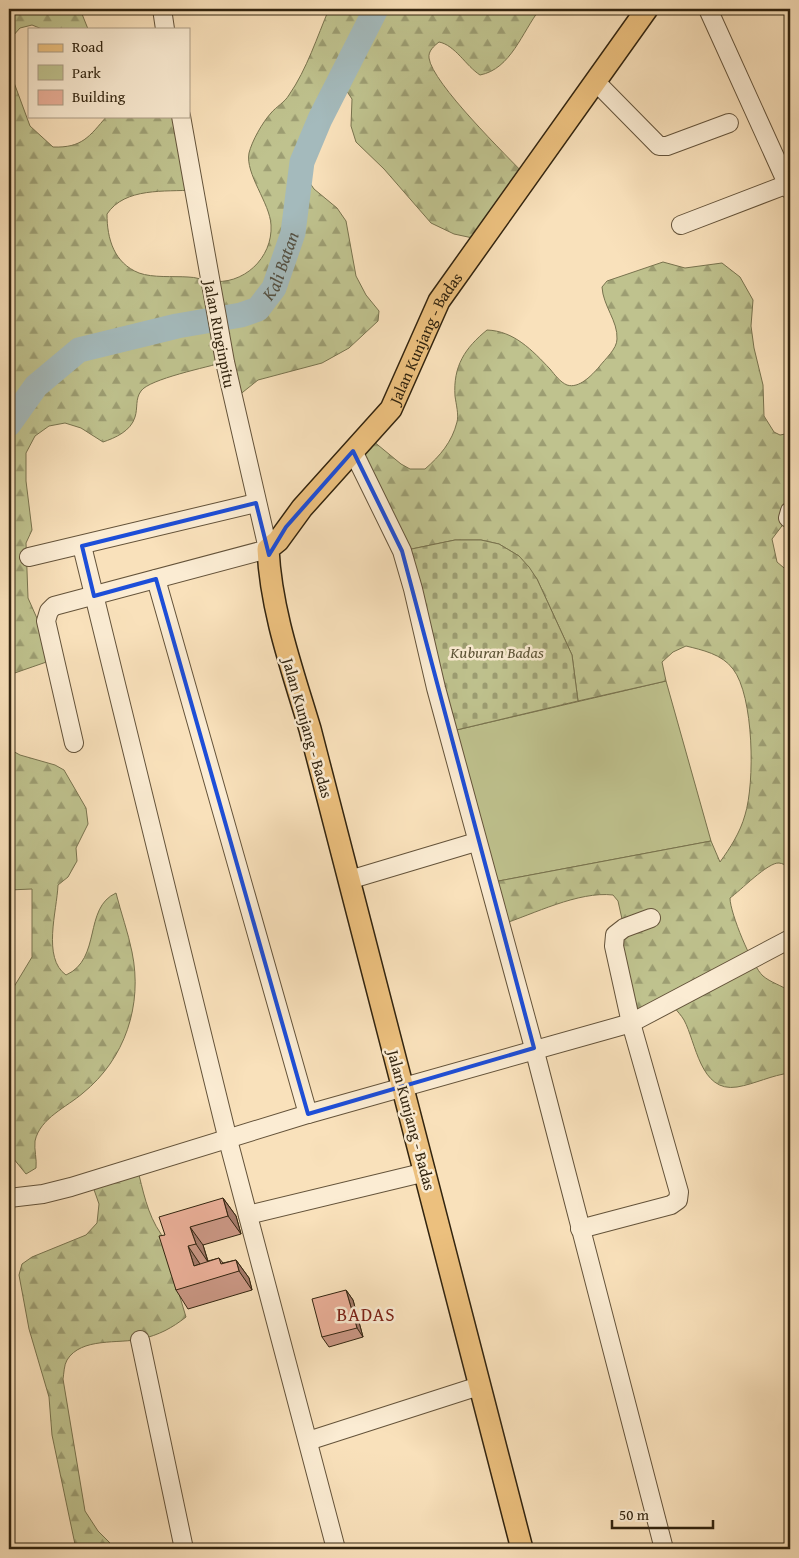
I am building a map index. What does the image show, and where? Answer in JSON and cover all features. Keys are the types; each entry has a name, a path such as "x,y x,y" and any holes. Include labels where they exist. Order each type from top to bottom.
{"main road":[{"name":"Jalan Kunjang - Badas","path":"522,1549 310,728 276,617 269,578 268,549 278,541 292,520 391,409 439,301 647,9"}],"street":[{"path":"162,9 165,28"},
{"path":"681,225 789,187 708,9"},
{"path":"595,81 658,146 667,146 729,123"},
{"name":"Jalan RInginpitu","path":"181,118 225,362 268,549"},
{"path":"353,451 402,551 476,842 534,1048 664,1549"},
{"path":"29,557 82,546 256,503"},
{"path":"82,546 228,1140 336,1549"},
{"path":"74,743 46,621 49,611 54,606 268,549"},
{"path":"156,579 308,1114"},
{"path":"349,880 476,842"},
{"path":"580,1229 671,1205 678,1200 679,1192 631,1023 614,946 615,935 624,928 650,918"},
{"path":"9,1198 43,1194 71,1187 308,1114 404,1088 534,1048 631,1023 790,939"},
{"path":"248,1214 426,1172"},
{"path":"140,1340 184,1549"},
{"path":"308,1441 479,1386"}],"highlighted area":[{"path":"353,451 402,551 534,1048 308,1114 156,579 94,596 82,546 256,503 269,555 286,527"}],"green space":[{"path":"9,9 80,9 88,28 40,28 32,25 20,28 12,37 9,48"},
{"path":"329,9 540,9 508,58 491,71 480,75 455,51 439,42 429,53 433,69 456,101 527,177 482,240 454,234 431,223 384,169 356,142 351,126 352,99 346,90 334,91 310,139 301,170 314,189 337,208 346,221 356,276 366,295 379,311 378,321 349,348 322,363 258,380 233,400 225,362 167,378 146,387 139,394 135,417 130,426 117,436 103,442 81,428 65,423 49,426 35,436 26,453 26,481 32,530 26,543 28,598 55,659 9,675 9,69 30,126 53,147 71,146 84,140 105,118 181,118 194,190 158,191 124,199 107,214 108,232 118,257 130,269 139,273 150,276 191,277 210,281 222,281 234,279 254,267 267,248 270,237 270,216 251,170 249,153 264,122 287,98 306,64"},
{"path":"663,262 685,268 722,263 740,277 753,300 751,326 763,385 764,416 774,432 780,435 790,433 790,511 788,518 772,539 777,562 790,573 790,867 780,863 768,867 730,898 738,927 758,970 766,978 790,991 790,1073 737,1087 725,1087 715,1082 707,1074 701,1064 684,1020 674,1007 631,1023 614,946 624,928 618,901 613,895 585,896 556,904 500,925 488,883 711,841 720,862 743,822 750,782 751,740 749,719 740,682 733,669 718,656 686,646 673,652 662,662 666,681 578,701 572,655 537,579 519,556 499,544 481,540 455,540 402,551 353,451 367,436 401,464 410,469 425,469 449,442 455,429 458,413 455,385 458,367 462,358 472,344 487,330 506,334 522,343 564,384 572,386 581,383 599,367 613,350 617,339 617,332 605,301 602,287 607,281"},
{"name":"Kuburan Badas","path":"455,540 481,540 499,544 519,556 529,567 537,579 572,655 578,701 448,732 402,551"},
{"path":"666,681 711,841 488,883 448,732"},
{"path":"9,749 20,755 55,765 64,770 86,808 88,824 76,848 77,861 68,877 58,885 53,946 54,957 59,967 66,975 77,967 84,958 99,910 106,900 116,893 132,952 135,972 135,992 132,1011 120,1047 98,1079 83,1093 48,1119 42,1126 35,1141 36,1168 26,1174 9,1153 9,995 32,957 32,889 9,890"},
{"path":"137,1167 146,1202 161,1234 186,1317 165,1331 148,1337 101,1343 81,1348 73,1353 66,1362 63,1379 85,1511 98,1531 116,1549 76,1549 52,1435 49,1397 29,1329 19,1275 22,1264 32,1257 86,1235 97,1223 99,1204 91,1181"}],"building":[{"path":"223,1198 228,1216 190,1227 196,1244 188,1246 194,1266 219,1258 221,1264 236,1260 239,1271 176,1290 159,1236 165,1235 159,1217"},
{"path":"346,1290 357,1328 322,1337 312,1299"}],"waterway":[{"name":"Kali Batan","path":"9,424 36,386 79,350 177,326 241,315 258,309 274,288 293,233 302,162 320,119 376,9"}],"district":[{"name":"BADAS","path":"366,1314"}]}
